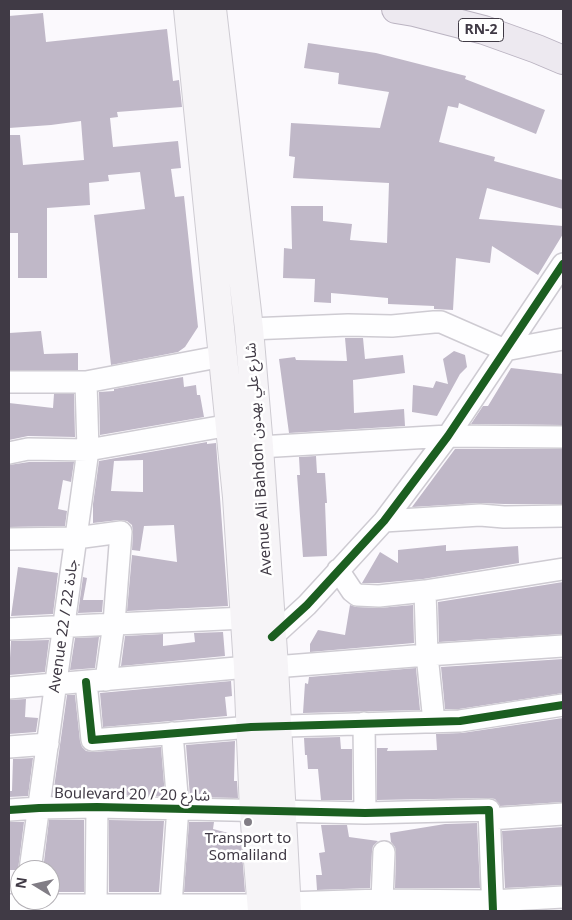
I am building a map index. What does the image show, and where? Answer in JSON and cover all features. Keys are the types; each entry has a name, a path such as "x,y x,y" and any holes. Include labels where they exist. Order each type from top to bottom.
{"main road":[{"name":"Avenue Ali Bahdon شارع علي بهدون","path":"188,9 237,497 248,667 264,726 282,811 274,907"},
{"name":"Avenue Ali Bahdon شارع علي بهدون","path":"212,9 250,329 259,447 274,667 264,726 254,811 274,907"},
{"name":"RN-2","path":"396,9 484,30 537,48 563,60"},
{"name":"RN-2","path":"465,9 498,18 563,43"}],"street":[{"path":"272,637 307,605 384,521 448,436 563,264"},
{"path":"250,329 348,325 392,326 442,322 505,350 563,338"},
{"path":"9,382 86,382 223,356"},
{"name":"Avenue 22 / جادة 22","path":"31,860 88,450 86,382"},
{"path":"9,453 28,449 88,450 230,424"},
{"path":"259,447 448,436 563,437"},
{"path":"384,521 480,514 563,516"},
{"path":"9,539 76,538 121,532 114,623 96,681 92,740 264,726 460,721 563,706"},
{"path":"338,570 352,591 357,595 379,596 425,591 563,569"},
{"path":"425,591 427,654 434,722"},
{"path":"9,629 245,618"},
{"path":"274,667 427,654 563,646"},
{"path":"9,688 248,667"},
{"path":"364,723 365,813"},
{"path":"171,905 178,807 172,733"},
{"path":"9,747 48,744"},
{"path":"96,904 97,807"},
{"name":"Boulevard 20 / شارع 20","path":"9,810 178,807 254,811 365,813 489,810 489,819"},
{"path":"492,906 489,819 563,814"},
{"path":"382,900 384,852"},
{"path":"60,904 274,907 382,900 492,906 563,897"}],"building":[{"path":"43,13 46,42 167,29 173,81 179,80 182,107 117,112 118,117 110,118 113,147 178,141 181,168 171,169 175,197 184,196 198,327 185,347 178,352 111,365 94,215 145,209 140,172 108,175 109,181 89,183 90,205 47,208 47,278 18,278 18,233 10,233 9,135 20,135 23,165 84,160 81,121 9,128 9,16"},
{"path":"308,43 376,53 466,76 465,79 545,110 536,134 459,103 458,108 448,106 439,142 495,157 494,161 563,180 563,209 487,188 479,219 563,226 563,234 538,275 492,246 490,263 456,258 453,310 434,309 434,306 388,304 388,298 331,293 331,303 314,302 315,279 283,278 284,248 292,249 291,206 323,206 323,221 352,224 350,240 387,243 389,183 293,178 295,157 289,156 291,123 380,128 389,92 338,84 339,73 304,68"},
{"path":"41,331 44,354 78,353 78,370 9,370 9,333"},
{"path":"345,338 363,338 365,359 403,355 405,373 353,380 354,413 404,409 405,426 289,433 279,359 295,357 296,360 347,361"},
{"path":"454,351 465,355 467,367 460,374 437,416 412,412 413,385 433,388 436,381 448,384 443,359"},
{"path":"511,368 563,374 563,425 471,424 483,406 488,406"},
{"path":"183,377 184,387 196,385 204,417 100,435 99,392 114,391 114,389"},
{"path":"54,394 74,394 75,437 28,436 9,440 9,403 53,408"},
{"path":"207,442 207,444 216,443 228,606 127,611 132,555 177,562 174,525 144,526 140,551 132,550 132,525 127,521 93,523 93,504 99,461","holes":["143,460 143,492 111,491 114,461"]},
{"path":"455,449 563,449 563,504 479,503 412,507"},
{"path":"316,456 317,473 325,473 327,556 303,557 297,475 300,475 299,457"},
{"path":"29,462 74,462 71,482 63,480 58,509 67,511 65,526 9,527 9,465"},
{"path":"446,545 446,551 518,546 519,563 423,579 362,583 380,552 398,563 398,550"},
{"path":"18,567 58,573 53,614 11,616"},
{"path":"83,577 87,578 83,600 103,600 102,612 78,613"},
{"path":"563,582 563,634 439,642 438,602"},
{"path":"350,605 379,608 413,605 414,643 310,652 310,644 318,630 345,635"},
{"path":"223,632 225,656 121,666 125,636 163,634 163,646 195,642 194,633"},
{"path":"99,637 95,668 70,670 75,638"},
{"path":"49,640 45,672 9,675 11,641"},
{"path":"563,659 563,693 459,709 445,709 441,667"},
{"path":"416,668 420,710 303,713 305,683 308,684 309,677"},
{"path":"231,681 232,696 225,697 227,716 103,727 100,693"},
{"path":"67,695 75,695 80,741 86,751 161,747 165,796 53,795"},
{"path":"26,699 25,717 38,718 36,732 9,734 9,700"},
{"path":"563,718 563,802 500,806 495,799 489,798 377,800 377,748 388,748 387,751 437,750 436,734 462,733"},
{"path":"340,737 341,749 352,749 352,800 321,800 318,769 308,769 304,738"},
{"path":"235,741 234,781 237,781 238,798 190,797 186,745"},
{"path":"33,758 28,796 9,797 9,791 12,791 13,759"},
{"path":"49,820 84,820 84,892 60,892 60,860 44,860"},
{"path":"109,820 164,821 159,892 109,892"},
{"path":"9,822 24,822 19,860 10,860 9,870"},
{"path":"189,822 214,822 213,829 236,835 235,840 241,840 245,892 184,892"},
{"path":"477,823 480,888 395,888 396,852 391,842 390,833 445,824"},
{"path":"321,825 347,825 349,837 378,841 373,846 372,851 370,888 317,890 316,875 322,875 319,853 325,852"},
{"path":"563,827 563,885 505,888 502,831"}],"cycle path":[{"path":"272,637 307,605 384,521 448,436 563,264"},
{"path":"86,682 92,740 251,727 460,721 563,705"},
{"path":"9,810 97,807 365,813 489,810 493,911"}],"place":[{"name":"Transport to Somaliland","path":"248,822"}]}
